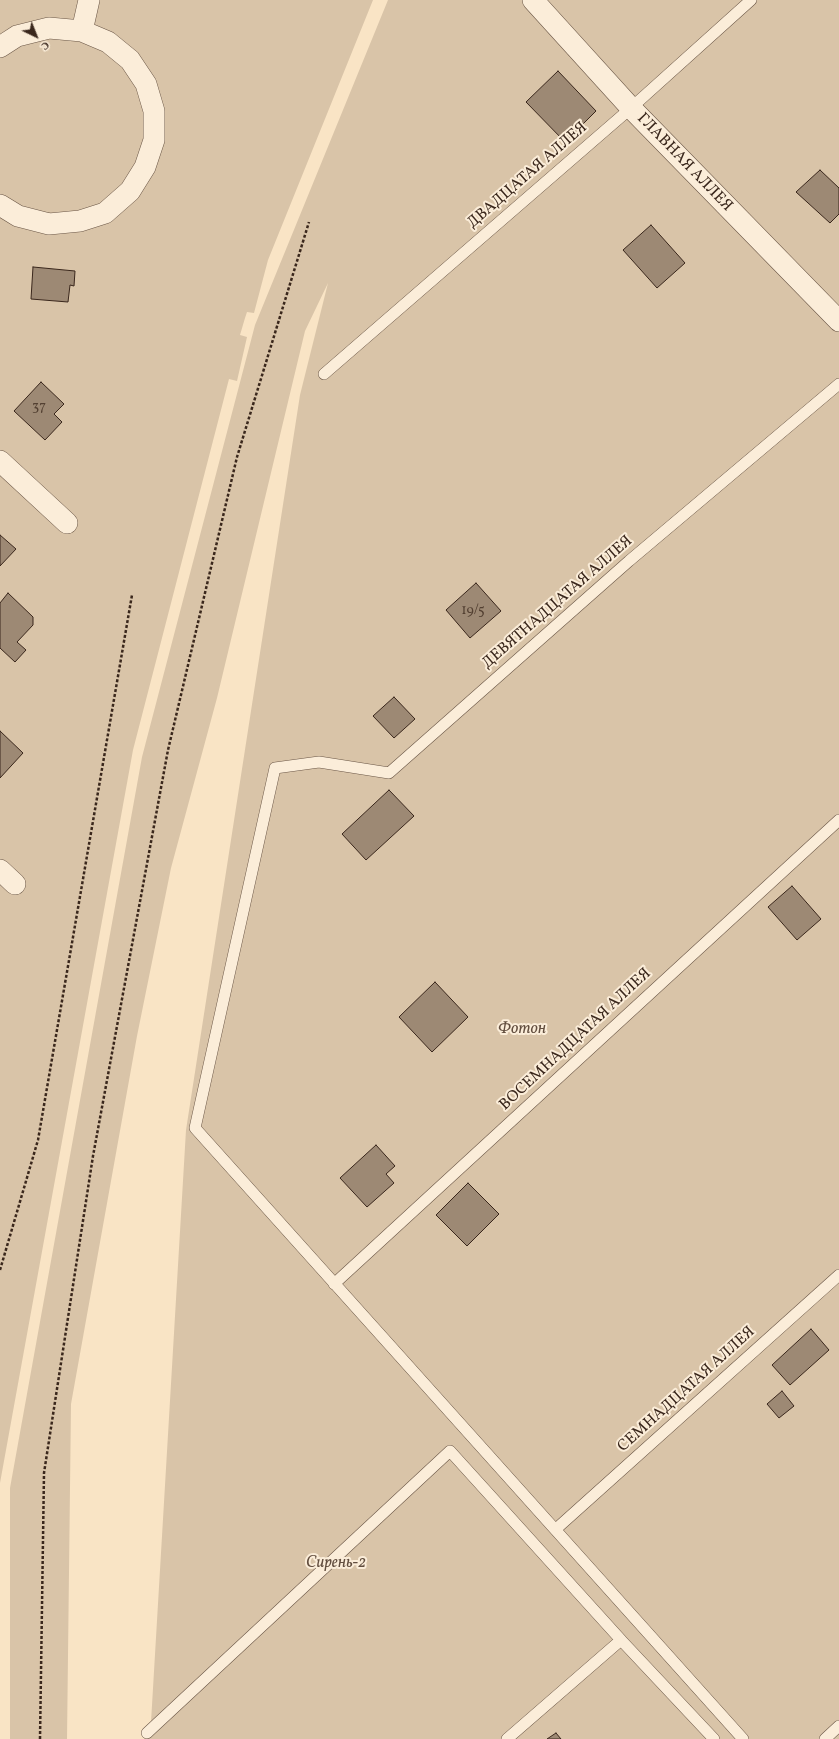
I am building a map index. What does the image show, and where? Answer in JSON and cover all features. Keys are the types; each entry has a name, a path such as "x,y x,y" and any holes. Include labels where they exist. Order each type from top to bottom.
{"street":[{"path":"82,31 89,0"},
{"name":"ГЛАВНАЯ АЛЛЕЯ","path":"532,0 631,108 839,322"},
{"path":"0,47 17,36 49,28 82,31 108,42 130,60 146,84 154,111 154,140 146,167 130,191 105,213 80,221 49,224 18,216 0,205"},
{"path":"0,461 67,523"},
{"path":"0,870 15,884"}],"lane":[{"name":"ДВАДЦАТАЯ АЛЛЕЯ","path":"324,374 631,108 752,0"},
{"name":"ДЕВЯТНАДЦАТАЯ АЛЛЕЯ","path":"334,1284 195,1128 275,768 320,762 389,773 629,561 839,384"},
{"name":"ВОСЕМНАДЦАТАЯ АЛЛЕЯ","path":"334,1284 839,820"},
{"name":"СЕМНАДЦАТАЯ АЛЛЕЯ","path":"556,1529 839,1275"},
{"path":"334,1284 744,1739"},
{"path":"147,1733 450,1451 621,1640 714,1739"},
{"path":"507,1739 621,1640"},
{"path":"825,1739 839,1726"}],"path":[{"path":"40,1739 44,1473 92,1156 168,750 237,457 309,222"},
{"path":"0,1270 38,1140 132,595"}],"green space":[{"path":"0,0 373,0 268,260 254,313 247,312 245,318 240,335 247,337 237,381 229,379 133,750 0,1483"},
{"name":"Фотон","path":"388,0 839,0 839,1739 150,1739 186,1130 300,395 328,283 305,331 217,698 171,868 137,1036 71,1404 67,1739 10,1739 10,1488 142,757 255,325"}],"building":[{"path":"558,71 596,111 565,142 526,102"},
{"path":"820,170 839,188 839,214 830,223 796,192"},
{"path":"651,225 685,263 657,288 623,250"},
{"path":"33,267 75,271 74,286 70,285 68,302 31,299"},
{"path":"41,382 64,404 54,414 62,422 45,440 14,411"},
{"path":"0,535 16,549 0,566"},
{"path":"476,583 501,611 470,638 446,610"},
{"path":"8,593 33,617 33,625 17,642 26,650 15,662 0,648 0,603"},
{"path":"394,697 415,719 394,738 373,716"},
{"path":"0,731 23,753 0,778"},
{"path":"389,790 414,816 366,860 342,834"},
{"path":"792,886 821,919 797,940 768,907"},
{"path":"435,982 468,1017 432,1052 399,1017"},
{"path":"376,1145 395,1166 386,1174 394,1183 367,1207 340,1178"},
{"path":"468,1183 499,1214 467,1246 436,1215"},
{"path":"811,1329 829,1350 790,1385 772,1365"},
{"path":"782,1391 794,1406 779,1418 767,1404"},
{"path":"556,1733 561,1739 547,1739"}],"park label":[{"name":"Сирень-2","path":"336,1564"}]}
